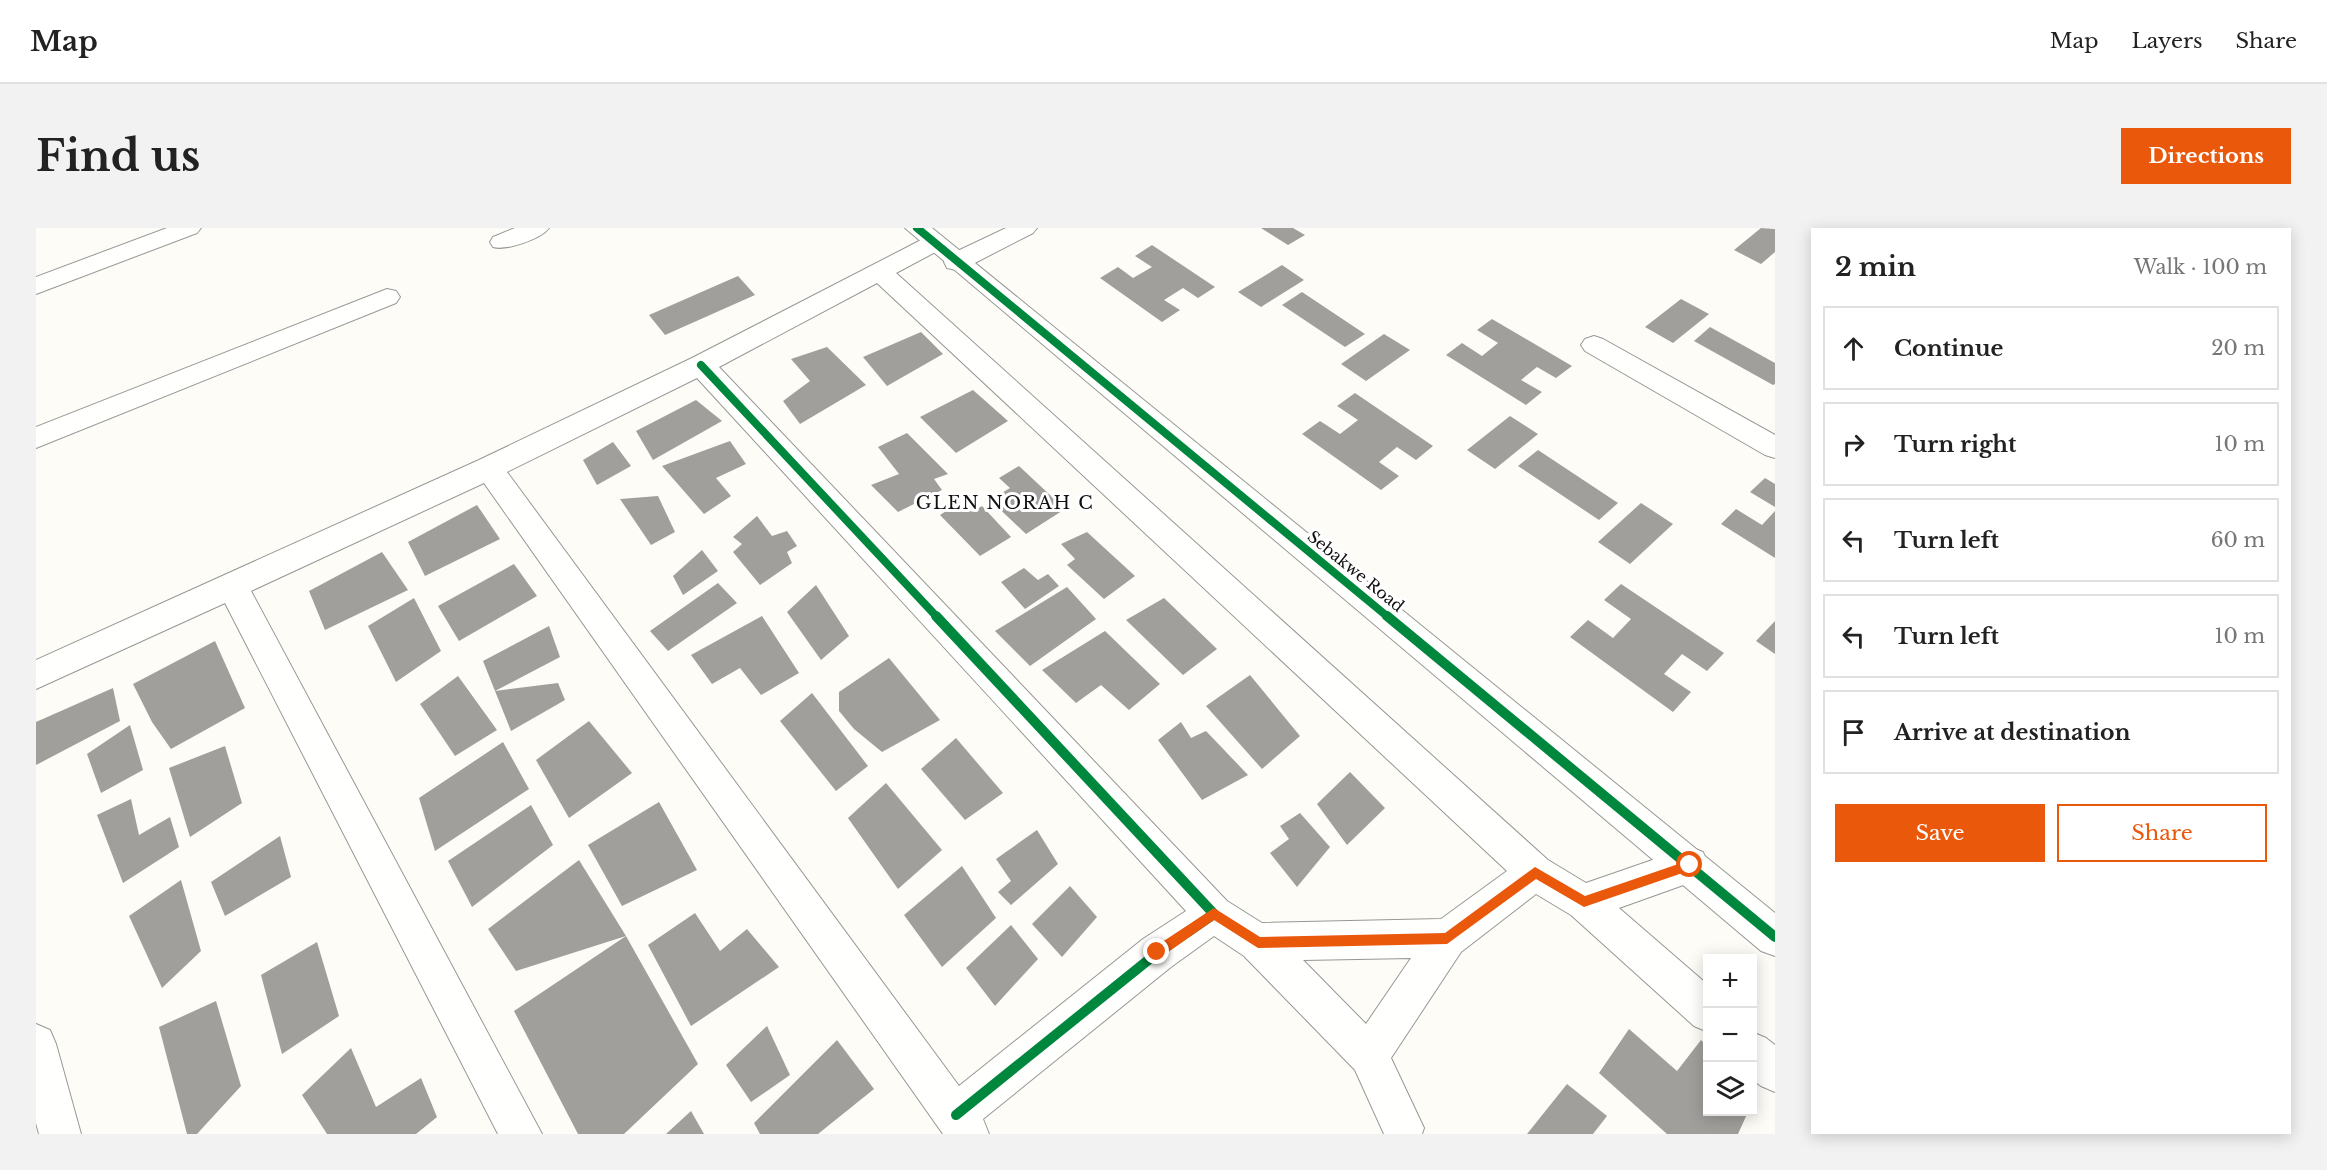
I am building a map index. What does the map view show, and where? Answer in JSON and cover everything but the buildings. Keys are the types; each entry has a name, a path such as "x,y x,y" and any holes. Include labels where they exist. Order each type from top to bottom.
{"street":[{"path":"36,286 189,228"},
{"path":"502,242 537,228"},
{"path":"36,675 489,468 701,365 935,244 1025,228"},
{"name":"Sebakwe Road","path":"935,244 1775,937"},
{"path":"880,272 1535,873 1584,902 1703,1008"},
{"path":"36,438 387,297"},
{"path":"1594,345 1775,448"},
{"path":"701,365 1214,914 1258,942 1369,1056 1403,1132"},
{"path":"489,468 962,1125 1157,952 1214,914"},
{"path":"231,584 520,1134"},
{"path":"1584,902 1690,865"},
{"path":"1369,1056 1447,939 1535,873"},
{"path":"1258,942 1447,939"},
{"path":"36,1044 60,1134"},
{"path":"1757,1056 1775,1072"}],"cycle path":[{"path":"917,228 1775,937"},
{"path":"701,365 1214,914 1157,953 956,1115"}],"district":[{"name":"GLEN NORAH C","path":"1005,503"}],"route":[{"path":"1157,952 1214,914 1258,942 1447,939 1535,873 1584,902 1690,865"}]}
